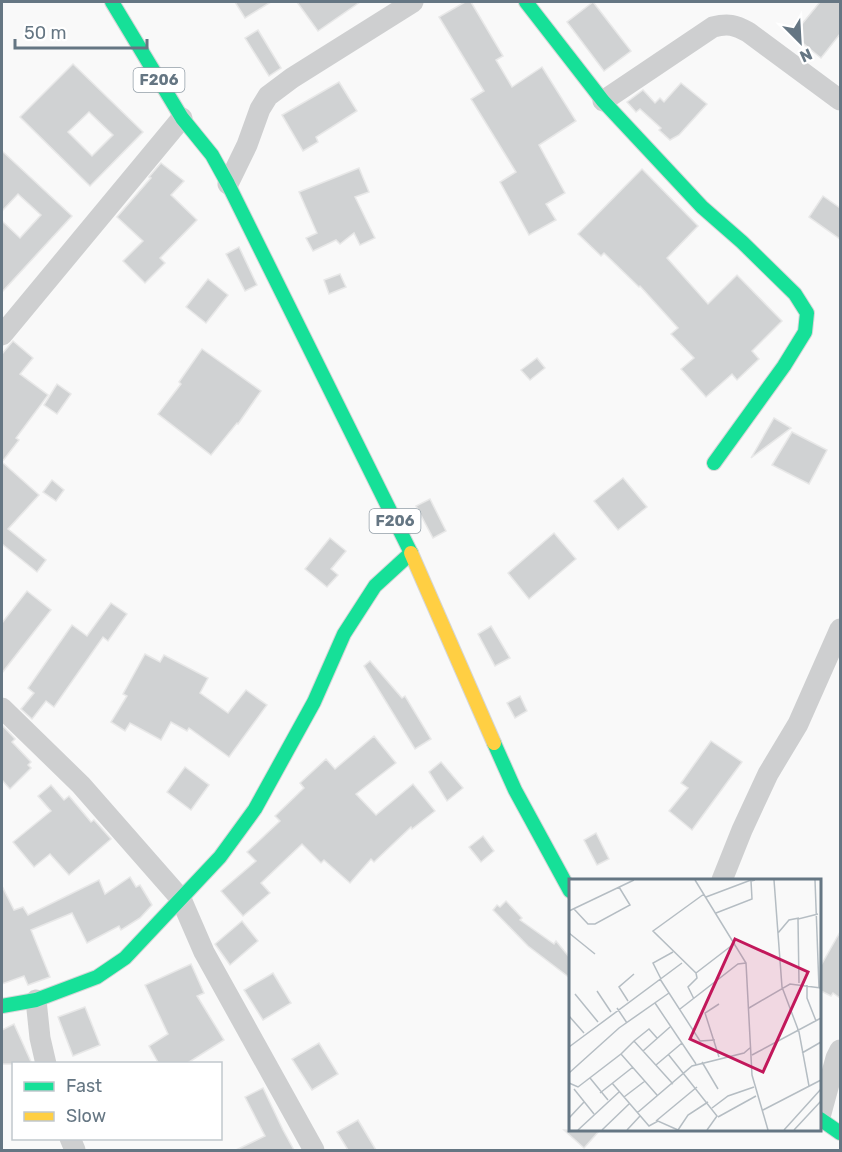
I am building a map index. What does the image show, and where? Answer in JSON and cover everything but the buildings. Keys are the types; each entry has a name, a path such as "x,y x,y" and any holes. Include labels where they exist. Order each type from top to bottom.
{"street":[{"name":"F206","path":"112,2 191,117 212,155"},
{"path":"228,184 260,109 268,96 292,78 413,2"},
{"path":"526,2 603,101 702,207 795,294 807,312 805,332 784,366 714,463"},
{"path":"603,101 713,27 726,23 737,25 748,32 840,100"},
{"name":"F206","path":"191,117 228,184 411,553 515,790 569,889"},
{"path":"2,335 191,117"},
{"path":"2,1006 36,1000 97,976 125,958 220,857 255,809 314,702 344,634 375,586 411,553"},
{"path":"722,879 768,774 798,724 840,629"},
{"path":"2,708 81,785 181,899 204,952 314,1150"},
{"path":"36,1000 40,1038 46,1062"},
{"path":"821,1111 840,1050"},
{"path":"821,1119 840,1133"}],"traffic: fast":[{"path":"112,2 182,118 212,155 228,184 411,553"},
{"path":"526,2 603,101 702,207 795,294 807,313 805,332 784,366 714,463"},
{"path":"2,1006 36,1000 97,977 125,958 220,857 255,809 314,702 344,634 375,586 411,553"},
{"path":"494,743 515,790 569,889"},
{"path":"821,1120 840,1133"}],"traffic: slow":[{"path":"411,553 494,743"}]}
